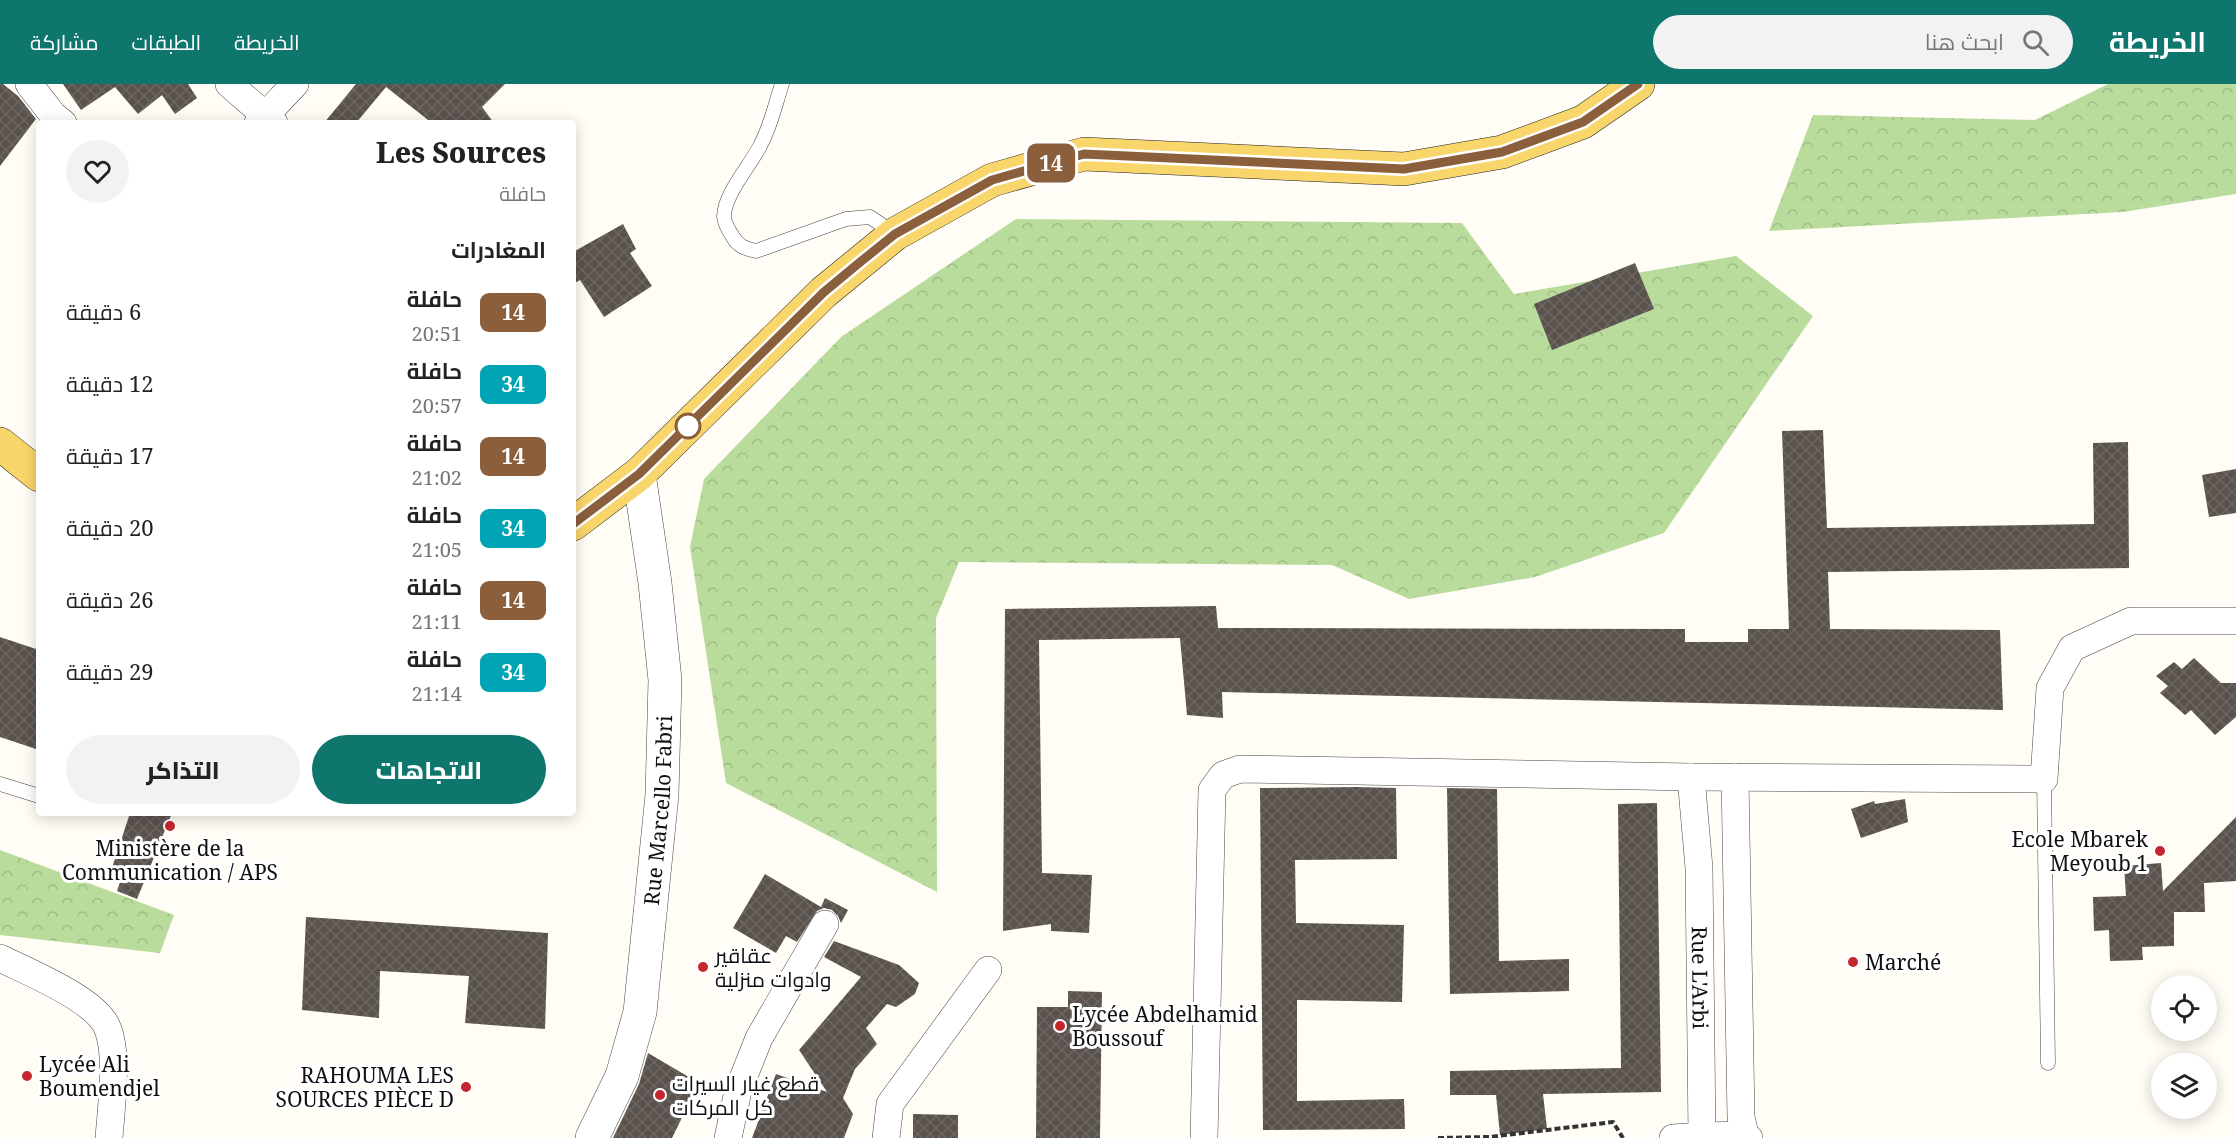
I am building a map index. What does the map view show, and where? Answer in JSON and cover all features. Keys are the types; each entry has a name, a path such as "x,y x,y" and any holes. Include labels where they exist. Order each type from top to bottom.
{"main road":[{"path":"576,522 639,474 824,292 895,234 992,180 1084,154 1404,169 1502,152 1583,122 1638,84"},
{"path":"0,444 36,473"}],"street":[{"path":"29,84 59,120"},
{"path":"229,84 265,120"},
{"path":"267,120 295,84"},
{"name":"Rue Marcello Fabri","path":"592,1138 622,1077 640,1012 662,795 665,680 655,583 639,474"},
{"path":"1204,1138 1212,790 1223,775 1240,769 1691,777 2044,779 2050,688 2072,648 2131,621 2236,621"},
{"name":"Rue L'Arbi","path":"1691,777 1699,868 1702,1136"},
{"path":"1673,1138 1747,1137 1741,1117 1735,777"},
{"path":"728,1138 738,1091 759,1038 825,924"},
{"path":"0,958 67,992 93,1009 107,1027 114,1080 109,1138"},
{"path":"886,1138 890,1104 988,970"}],"lane":[{"path":"782,84 774,113 761,145 727,201 724,218 736,242 747,250 756,251 846,219 870,217 895,234"},
{"path":"2044,779 2048,1063"},
{"path":"0,784 36,795"}],"path":[{"path":"1438,1138 1489,1137 1613,1122 1623,1138"}],"green space":[{"path":"2108,84 2236,84 2236,194 2123,212 1769,231 1813,115 2035,120"},
{"path":"1016,219 1462,223 1514,294 1736,256 1813,316 1664,533 1535,577 1409,599 1332,565 959,562 936,618 937,892 726,783 690,547 704,479 841,337"},
{"path":"0,850 174,915 160,953 0,935"}],"building":[{"path":"0,84 18,96 36,119 0,166"},
{"path":"63,84 188,84 197,98 175,114 162,95 138,114 115,87 81,110"},
{"path":"356,84 505,84 482,107 492,120 428,120 386,87 358,120 326,120"},
{"path":"623,224 636,249 630,253 652,286 604,317 580,280 576,282 576,250"},
{"path":"1635,263 1654,309 1552,350 1534,304"},
{"path":"1823,430 1827,528 2094,524 2093,443 2128,442 2129,568 1828,572 1830,629 2000,630 2003,710 1222,692 1223,718 1187,715 1180,638 1039,640 1042,873 1092,875 1089,933 1051,931 1051,924 1003,931 1005,609 1216,606 1218,628 1685,629 1685,642 1748,642 1748,629 1789,629 1782,431"},
{"path":"2236,469 2236,513 2209,517 2202,475"},
{"path":"0,637 36,649 36,749 0,737"},
{"path":"2194,658 2221,683 2236,683 2236,717 2215,735 2191,710 2185,715 2160,693 2168,686 2156,676 2174,662 2182,669"},
{"path":"1260,788 1396,788 1397,859 1295,860 1296,923 1404,925 1402,1002 1297,1000 1297,1101 1404,1099 1405,1129 1263,1130"},
{"path":"1447,788 1497,789 1499,961 1569,959 1569,991 1450,994"},
{"path":"1905,799 1908,822 1861,838 1851,809 1874,801 1875,804"},
{"path":"1657,803 1661,1092 1543,1094 1547,1129 1500,1135 1496,1095 1450,1095 1450,1071 1621,1068 1618,804"},
{"path":"129,816 171,816 137,899 117,891 122,876 111,871"},
{"path":"2236,817 2236,881 2204,883 2205,912 2174,912 2174,946 2142,947 2143,960 2110,961 2109,930 2094,931 2093,897 2126,896 2124,866 2161,863 2163,891"},
{"path":"765,874 821,907 825,898 848,910 841,923 832,910 824,908 817,911 797,942 786,936 776,953 733,928"},
{"path":"306,917 548,933 545,1029 465,1023 469,976 380,971 379,1018 302,1010"},
{"path":"834,941 899,965 919,983 915,994 896,1007 887,1004 866,1028 877,1044 855,1069 843,1098 853,1114 844,1138 752,1138 776,1074 827,1092 799,1050 861,977 824,957"},
{"path":"1068,991 1102,992 1100,1138 1036,1138 1037,1007 1068,1007"},
{"name":"قطع غيار السيرات كل المركات","path":"648,1053 699,1083 672,1138 613,1138 639,1084"},
{"path":"913,1114 958,1115 958,1138 913,1138"}],"bus line":[{"name":"14","path":"576,522 639,474 824,292 859,263 895,234 992,180 1084,154 1404,169 1502,152 1583,122 1638,84"}],"place":[{"name":"Ministère de la Communication / APS","path":"170,826"},
{"name":"Ecole Mbarek Meyoub 1","path":"2160,851"},
{"name":"Marché","path":"1853,962"},
{"name":"عقاقير وادوات منزلية","path":"703,967"},
{"name":"Lycée Abdelhamid Boussouf","path":"1060,1026"},
{"name":"Lycée Ali Boumendjel","path":"27,1076"},
{"name":"RAHOUMA LES SOURCES PIÈCE D","path":"466,1087"},
{"name":"قطع غيار السيرات كل المركات","path":"660,1095"}]}
